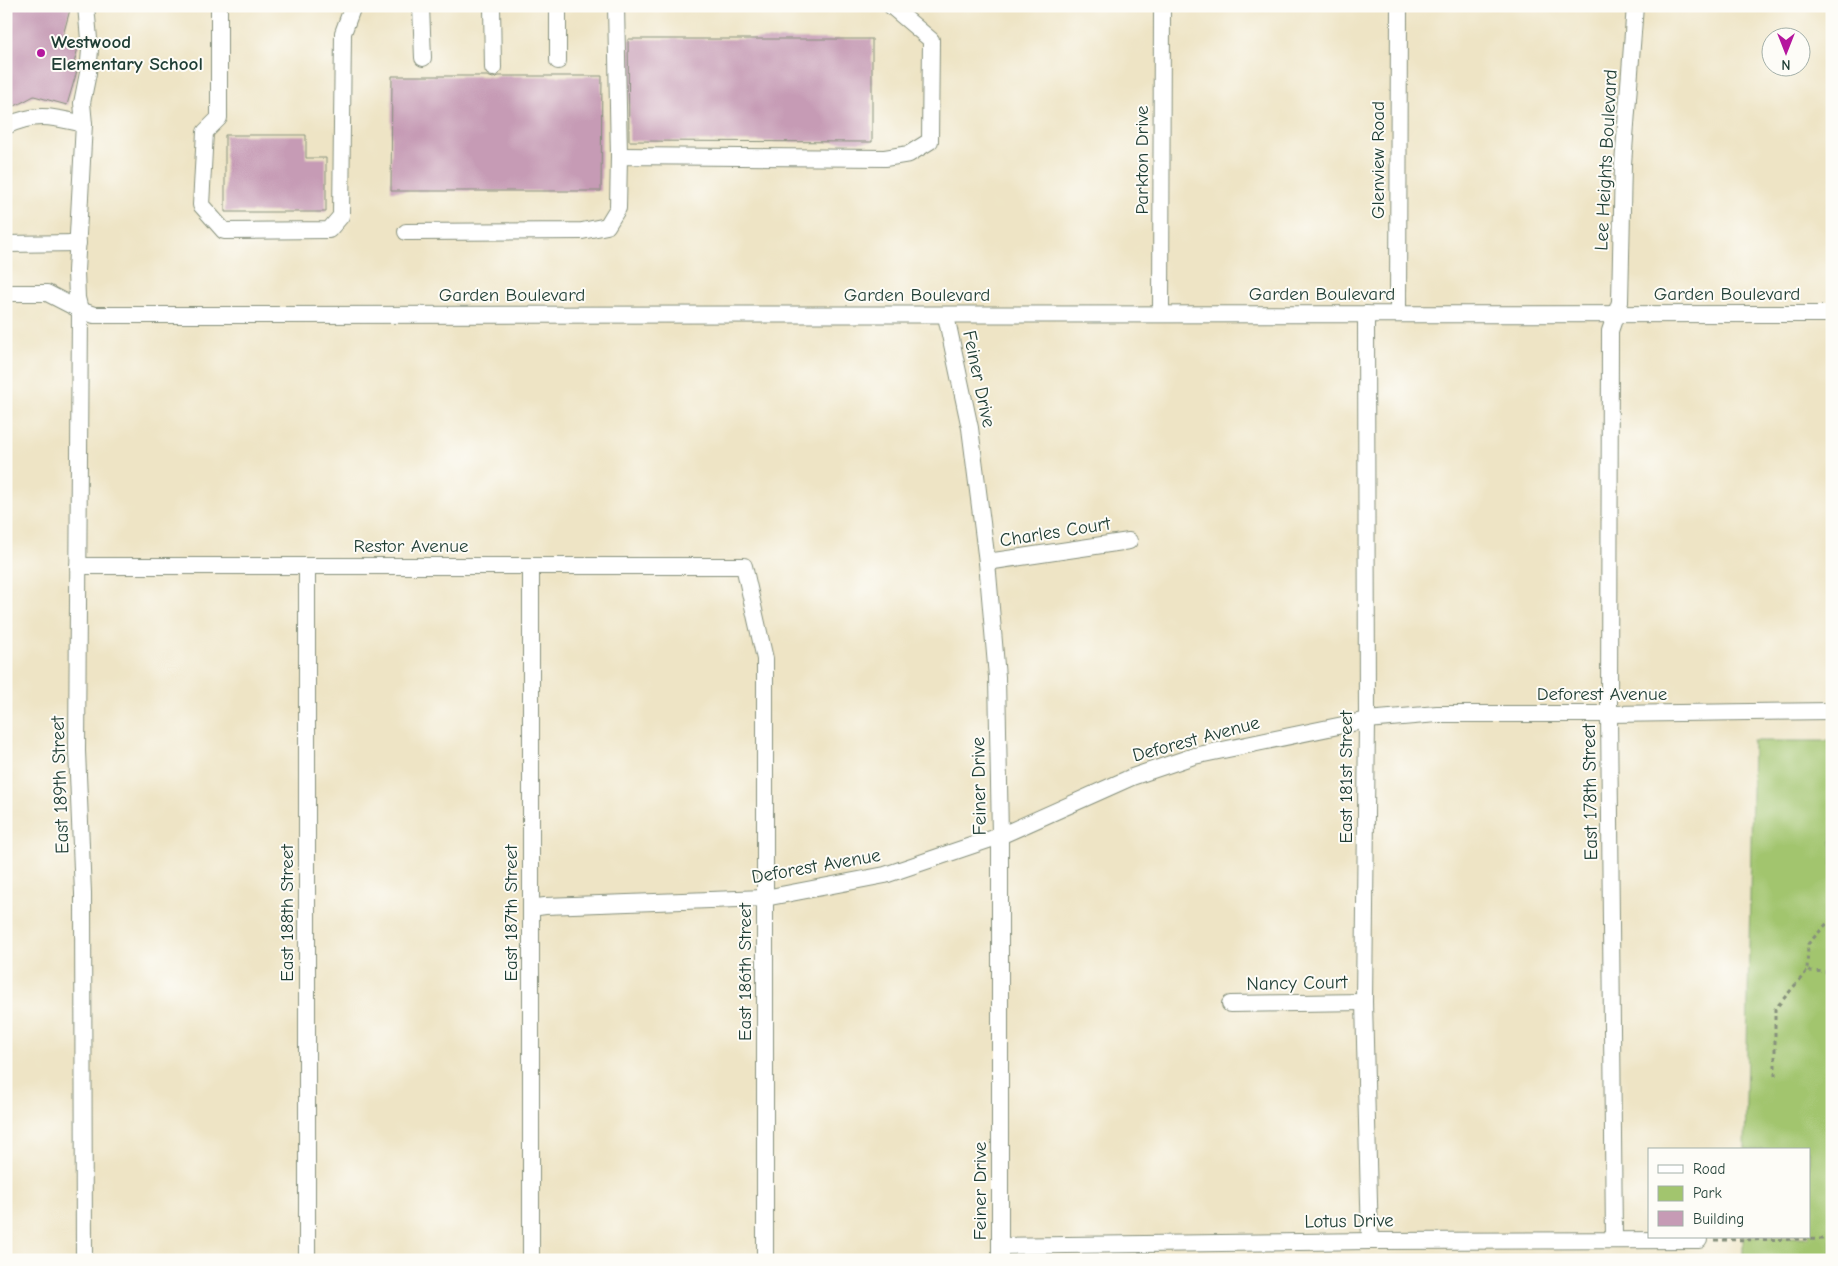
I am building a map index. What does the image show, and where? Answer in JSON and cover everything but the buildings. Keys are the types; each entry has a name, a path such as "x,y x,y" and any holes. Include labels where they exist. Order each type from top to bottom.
{"street":[{"name":"East 189th Street","path":"84,1260 83,893 77,751 80,310 77,298 84,124 82,103 90,50 86,6"},
{"path":"218,6 219,118 205,132 201,205 224,232 329,230 341,216 343,33 353,6"},
{"path":"421,6 423,58"},
{"path":"492,6 493,68"},
{"path":"558,6 558,60"},
{"path":"406,232 582,231 608,226 618,208 619,156 616,6"},
{"path":"619,156 884,158 909,154 930,141 931,40 891,6"},
{"name":"Parkton Drive","path":"1161,313 1162,6"},
{"name":"Glenview Road","path":"1398,314 1399,6"},
{"name":"Lee Heights Boulevard","path":"1616,315 1620,302 1623,164 1635,6"},
{"path":"6,126 23,119 46,116 84,124"},
{"path":"6,244 78,243"},
{"name":"Garden Boulevard","path":"6,293 47,293 80,310 94,314 946,316 1161,313 1832,314"},
{"name":"East 181st Street","path":"1366,314 1367,720 1364,1002 1370,1241"},
{"name":"East 178th Street","path":"1614,1239 1609,714 1610,331 1616,315"},
{"name":"Feiner Drive","path":"946,316 970,428 987,562 997,677 1000,836 1000,1253"},
{"name":"Charles Court","path":"987,562 1129,541"},
{"name":"Restor Avenue","path":"78,566 744,566"},
{"name":"East 188th Street","path":"307,566 307,1260"},
{"name":"East 187th Street","path":"531,566 531,1260"},
{"name":"East 186th Street","path":"744,566 765,659 765,1260"},
{"name":"Deforest Avenue","path":"531,908 765,898 885,875 1000,836 1132,777 1194,756 1367,720 1437,714 1832,711"},
{"name":"Nancy Court","path":"1230,1004 1364,1002"},
{"name":"Lotus Drive","path":"1000,1253 1370,1241 1699,1240"}],"path":[{"path":"1775,1076 1775,1010 1807,971 1808,944 1832,918"},
{"path":"1807,971 1832,972"},
{"path":"1699,1240 1832,1239"}],"green space":[{"path":"1753,741 1832,741 1832,1260 1743,1260 1743,1238 1810,1238 1810,1148 1745,1148"}],"place":[{"name":"Westwood Elementary School","path":"41,53"}]}
